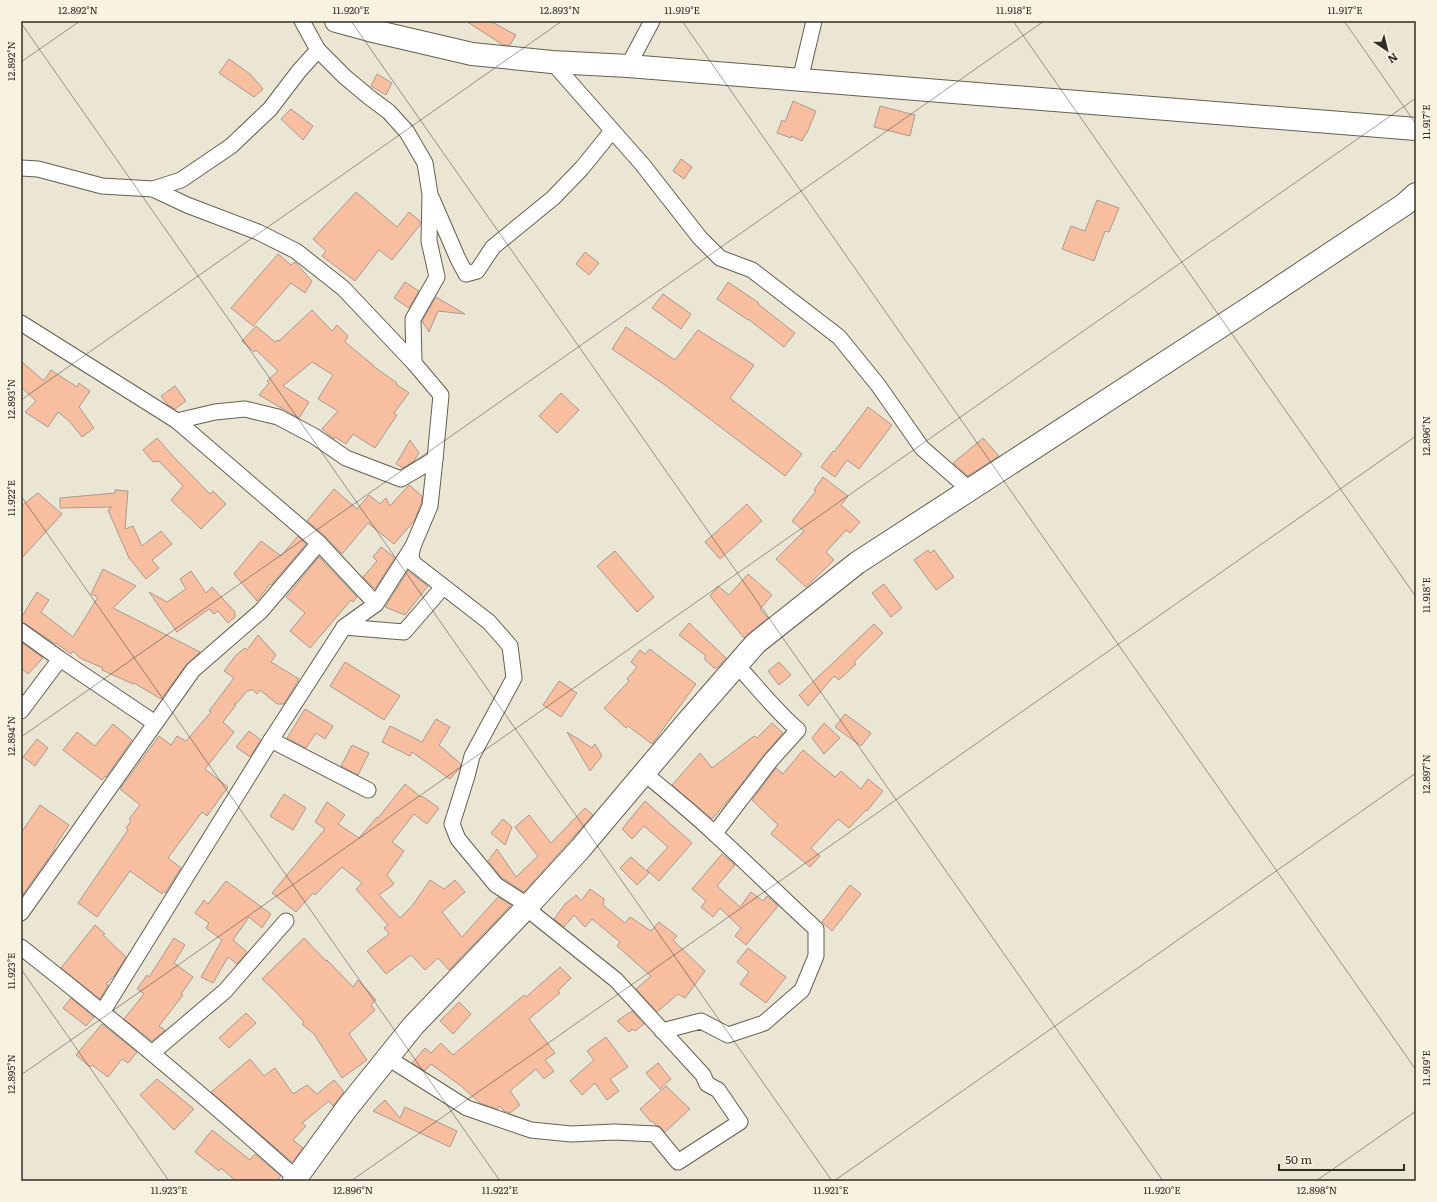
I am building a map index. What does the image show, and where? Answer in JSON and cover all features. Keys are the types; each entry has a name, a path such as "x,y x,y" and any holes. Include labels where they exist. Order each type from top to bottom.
{"street":[{"path":"302,21 318,50 351,82 389,112 407,132 424,163 430,194 429,241 437,277 413,319 414,363"},
{"path":"336,21 472,54 552,62 628,66 1416,129"},
{"path":"628,66 652,21"},
{"path":"800,80 814,21"},
{"path":"21,168 38,169 102,186 153,189 181,180 231,146 270,109 299,71 318,50"},
{"path":"552,62 642,164 700,238 720,258 752,270 839,337 878,385 922,448 970,490"},
{"path":"430,194 466,274 477,271 493,247 552,198 582,168 612,131"},
{"path":"103,1011 271,740 344,627 376,604 413,546 430,506 441,395 414,363 343,288 296,251 258,232 187,205 153,189"},
{"path":"21,947 103,1011 232,1120 295,1180 347,1108 413,1026 526,908 580,849 756,643 857,562 1249,308 1405,204 1416,194"},
{"path":"21,324 177,421 319,543 376,604"},
{"path":"177,421 215,412 245,409 278,417 314,436 346,458 401,479 435,459"},
{"path":"21,913 193,670 261,611 319,543"},
{"path":"388,1058 467,1108 532,1130 571,1134 616,1132 655,1134 678,1162 740,1122 718,1090 707,1084 703,1075 616,980 526,908 518,899 496,885 458,839 452,824 472,756 514,678 510,646 489,622 413,564 411,555 413,546"},
{"path":"344,627 404,632 443,587"},
{"path":"21,631 155,723"},
{"path":"21,710 60,659"},
{"path":"715,833 771,760 798,730 782,716 737,665"},
{"path":"271,740 368,790"},
{"path":"644,773 715,833 798,913 816,928 816,956 802,990 764,1023 728,1035 701,1021 662,1031"},
{"path":"152,1053 225,991 286,921"}],"building":[{"path":"466,21 490,21 516,35 510,45 503,45"},
{"path":"229,59 250,74 263,89 254,97 219,73"},
{"path":"377,74 392,83 386,95 371,86"},
{"path":"793,101 816,111 802,141 791,136 791,138 777,133 782,120 785,122"},
{"path":"880,106 915,115 910,136 874,127"},
{"path":"291,109 313,126 303,140 281,119"},
{"path":"681,159 692,167 684,179 673,171"},
{"path":"356,192 397,227 409,212 420,221 420,225 392,260 379,250 355,281 322,256 326,251 313,239"},
{"path":"1097,200 1119,208 1109,232 1105,231 1094,261 1062,249 1071,226 1085,231"},
{"path":"585,252 599,263 589,275 576,264"},
{"path":"278,254 291,265 295,262 312,281 305,293 291,283 253,326 231,308"},
{"path":"405,282 419,291 409,308 394,298"},
{"path":"728,282 759,303 758,304 795,333 784,347 748,319 717,299"},
{"path":"663,294 691,314 681,329 652,308"},
{"path":"436,297 465,314 438,311 429,332 422,321"},
{"path":"312,310 332,331 337,325 348,336 345,342 373,366 409,393 394,413 397,415 375,448 353,434 346,444 335,437 334,439 322,429 338,411 318,399 333,375 312,362 283,386 309,402 299,418 259,395 269,383 267,381 278,371 256,350 254,352 242,341 256,326 275,342 278,340 279,341"},
{"path":"626,327 675,360 698,330 754,365 730,398 802,454 785,476 665,385 612,349"},
{"path":"21,361 44,381 51,370 77,387 79,383 90,391 79,407 94,428 82,437 70,422 58,412 48,427 25,412 36,401 21,387"},
{"path":"175,386 186,401 175,409 168,405 161,396"},
{"path":"561,393 579,410 557,433 539,416"},
{"path":"868,407 892,425 859,469 847,460 835,477 821,467"},
{"path":"157,438 210,494 213,491 226,504 201,529 171,500 183,486 159,461 153,462 143,450"},
{"path":"983,438 999,456 968,476 953,463"},
{"path":"410,440 419,453 414,461 403,468 396,464"},
{"path":"823,477 848,496 841,505 860,522 850,533 846,530 826,552 834,560 806,587 776,559 804,531 792,521 816,491 814,490"},
{"path":"409,485 422,496 421,504 414,521 394,544 368,523 342,554 325,536 307,521 334,489 357,509 369,495 380,504 386,498 390,506"},
{"path":"115,490 128,491 125,529 133,526 142,546 161,531 172,544 152,560 159,568 146,579 129,558 108,510 112,507 60,508 60,498 115,493"},
{"path":"38,493 62,514 21,559 21,506"},
{"path":"747,504 762,521 720,559 705,542"},
{"path":"298,536 306,544 271,585 270,584 257,601 234,574 261,541 281,556"},
{"path":"381,547 394,557 394,559 375,589 363,577 377,561 373,557"},
{"path":"928,550 930,553 934,550 954,577 936,590 914,560"},
{"path":"615,551 654,597 637,612 597,566"},
{"path":"319,557 357,597 353,602 351,600 310,648 290,631 305,613 286,597"},
{"path":"103,569 136,586 113,608 200,652 186,665 161,699 134,683 133,684 102,670 103,668 80,658 73,651 71,654 21,622 21,618 37,592 49,600 41,612 73,637 98,597 91,594"},
{"path":"191,571 206,593 212,587 235,612 235,617 228,623 218,611 214,614 209,609 177,632 149,592 167,602 186,589 180,579"},
{"path":"408,571 428,586 405,615 385,607"},
{"path":"748,574 772,595 760,609 768,618 744,638 710,596 718,586 729,595"},
{"path":"884,584 902,608 891,617 872,593"},
{"path":"689,623 726,658 717,668 714,668 705,660 705,655 679,635"},
{"path":"874,624 883,633 854,662 856,664 839,680 834,676 808,706 799,695"},
{"path":"258,635 276,655 271,662 299,679 284,704 277,704 260,690 257,694 252,689 250,691 248,690 236,704 234,704 236,705 223,722 234,732 205,769 228,787 207,816 202,812 168,858 181,868 165,893 163,891 162,894 130,871 97,917 78,903 128,830 126,828 131,821 129,819 140,805 120,789 159,736 171,745 177,736 186,741 211,712 209,711 234,678 224,671 236,655 245,648 247,650"},
{"path":"21,642 43,658 28,674 21,668"},
{"path":"650,649 696,684 652,744 628,726 626,728 604,708 629,681 627,679 637,667 631,662 640,650 645,654"},
{"path":"345,662 400,696 384,720 330,686"},
{"path":"779,662 791,675 779,685 768,671"},
{"path":"559,681 577,693 561,717 543,705"},
{"path":"305,709 333,726 325,739 316,733 306,748 287,738"},
{"path":"845,714 871,733 861,746 835,727"},
{"path":"436,719 450,727 439,745 461,764 460,768 450,779 412,752 410,756 382,742 390,726 422,742"},
{"path":"772,723 783,733 712,819 672,785 700,753 712,768 754,736 757,738"},
{"path":"824,723 840,738 824,754 812,738"},
{"path":"113,724 132,740 106,777 105,776 102,780 63,750 77,732 95,746"},
{"path":"249,731 261,740 250,757 236,747"},
{"path":"567,732 592,748 595,744 602,756 590,771"},
{"path":"37,739 48,748 35,766 23,757"},
{"path":"352,745 369,753 358,775 341,766"},
{"path":"803,750 835,777 841,771 861,789 868,779 883,791 867,811 866,810 849,828 838,819 811,848 820,856 810,867 771,834 778,825 752,800 776,768 783,774"},
{"path":"405,784 421,797 422,796 439,808 427,824 414,814 392,842 404,851 387,875 394,884 379,895 400,918 412,906 430,880 444,889 455,880 465,892 442,912 462,937 498,897 511,905 449,970 438,958 425,970 411,955 386,974 367,951 389,934 384,928 388,925 356,889 362,883 342,867 315,895 313,893 296,912 272,893 325,829 315,822 327,802 345,815 338,824 359,838 377,817 378,818"},
{"path":"284,794 306,808 293,830 270,816"},
{"path":"645,801 692,843 659,881 647,870 668,847 644,826 632,839 622,829"},
{"path":"40,805 69,825 54,848 55,849 21,897 21,833"},
{"path":"585,808 593,815 524,892 502,878 488,861 497,849 516,877 538,856 515,827 529,815 551,843"},
{"path":"503,819 512,827 505,845 491,833"},
{"path":"722,854 735,865 717,886 740,907 751,892 763,901 767,896 778,906 746,945 735,936 741,928 720,908 713,917 701,907 706,901 692,889"},
{"path":"631,857 649,873 637,885 620,868"},
{"path":"226,881 271,914 262,928 249,917 233,940 247,952 237,964 228,957 213,983 201,977 222,940 206,928 209,923 195,913 204,900 208,904"},
{"path":"850,885 861,894 832,931 822,922"},
{"path":"590,889 604,899 603,905 625,923 630,917 651,931 659,922 677,936 673,940 705,971 685,998 678,994 657,1012 636,989 651,976 617,946 620,942 592,919 585,927 574,915 564,927 554,919 565,904 576,895 581,901"},
{"path":"95,925 105,934 103,935 126,957 115,975 106,984 108,985 100,999 61,968"},
{"path":"174,938 185,945 174,963 193,977 181,994 183,995 159,1026 165,1030 152,1041 124,1019 144,994 137,989 147,975 149,977"},
{"path":"304,938 353,987 358,980 376,1000 371,1005 375,1010 349,1034 367,1060 342,1078 314,1034 302,1024 304,1022 262,979"},
{"path":"748,948 786,977 766,1003 740,984 749,972 737,962"},
{"path":"560,967 571,978 558,991 560,993 529,1019 555,1053 545,1060 554,1071 544,1079 536,1069 510,1091 520,1105 510,1113 504,1111 500,1106 497,1109 480,1103 461,1086 431,1064 425,1071 412,1063 425,1048 431,1053 441,1043 453,1055 524,995 526,997"},
{"path":"71,998 94,1017 86,1026 63,1008"},
{"path":"459,1002 471,1014 453,1034 440,1021"},
{"path":"632,1011 644,1024 635,1031 633,1029 629,1032 617,1021"},
{"path":"246,1013 256,1023 229,1048 219,1038"},
{"path":"102,1024 137,1052 128,1063 122,1059 108,1077 92,1065 90,1067 76,1055"},
{"path":"606,1037 628,1067 610,1079 619,1091 607,1100 595,1083 582,1095 570,1081 594,1060 587,1051"},
{"path":"250,1059 264,1076 275,1068 293,1094 307,1085 317,1094 334,1080 344,1092 333,1106 329,1101 302,1123 306,1126 293,1140 303,1148 292,1162 211,1092"},
{"path":"658,1063 671,1079 660,1089 646,1073"},
{"path":"157,1079 194,1109 174,1130 140,1095"},
{"path":"666,1086 690,1109 665,1132 652,1121 651,1122 640,1109"},
{"path":"385,1100 400,1118 405,1107 457,1131 450,1147 373,1111"},
{"path":"212,1130 250,1160 255,1154 281,1176 277,1181 236,1181 221,1168 219,1171 195,1152"}]}
